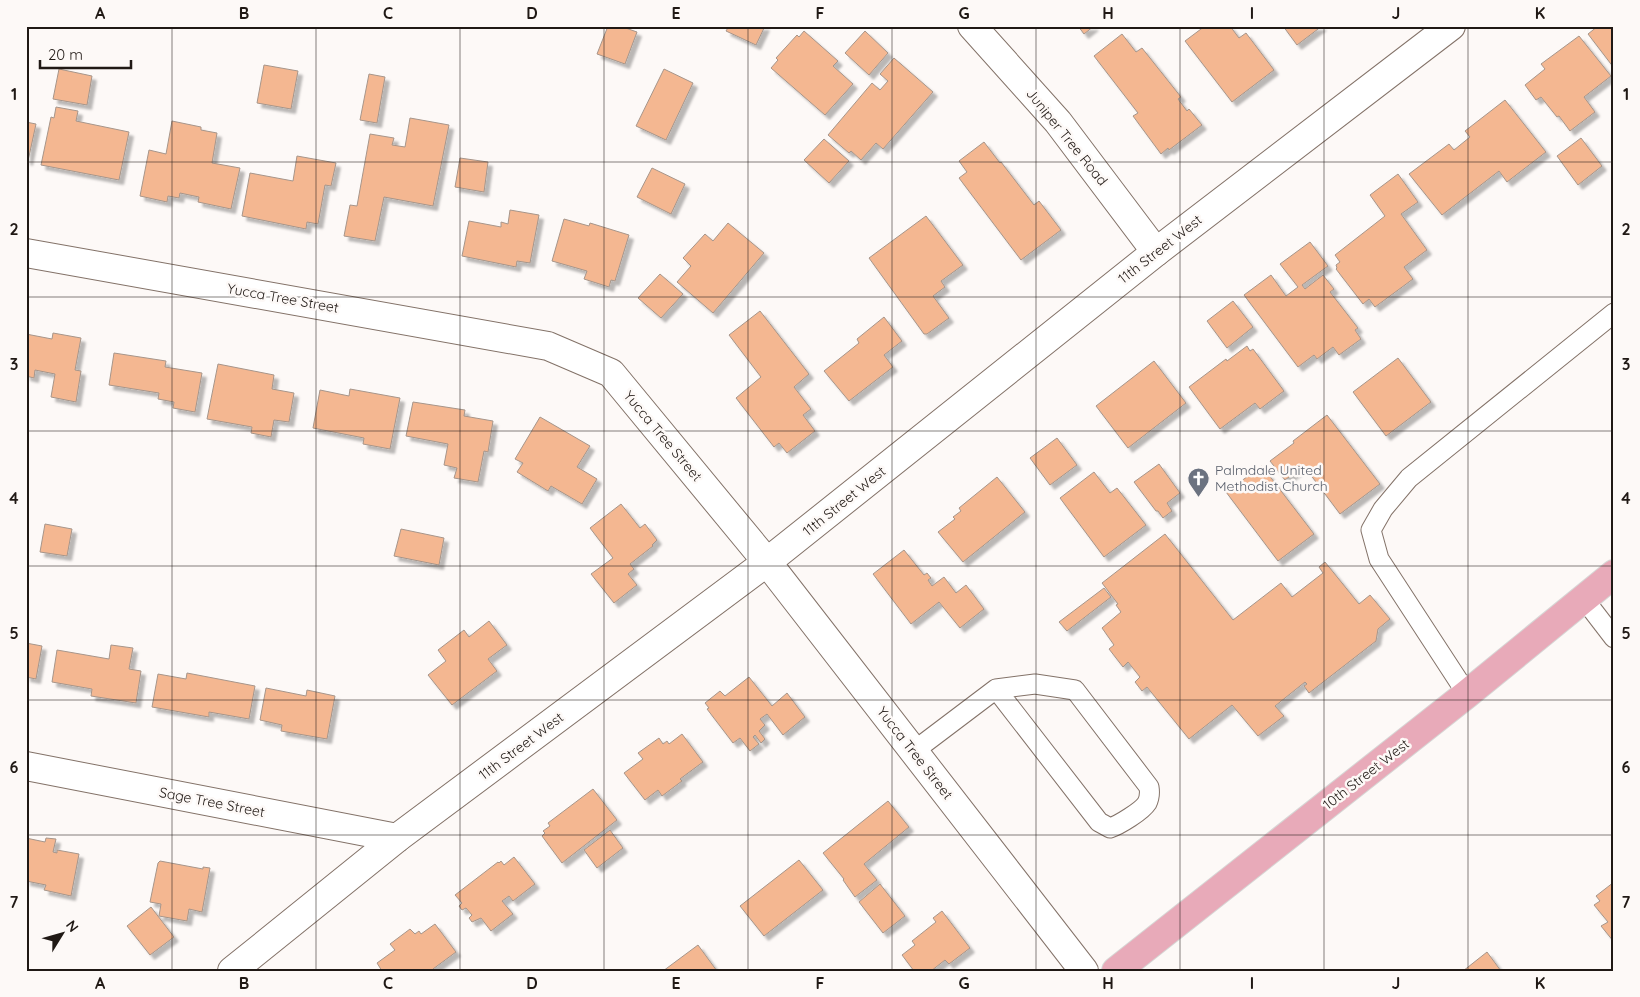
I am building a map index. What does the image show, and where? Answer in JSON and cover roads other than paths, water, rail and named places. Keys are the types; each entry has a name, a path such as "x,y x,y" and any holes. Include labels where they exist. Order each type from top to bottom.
{"main road":[{"name":"10th Street West","path":"1116,971 1467,694 1614,574"}],"street":[{"name":"Juniper Tree Road","path":"972,26 1058,122 1156,252"},
{"name":"11th Street West","path":"232,971 397,838 767,562 1156,252 1451,26"},
{"name":"Yucca Tree Street","path":"26,252 548,346 611,373 767,562 1084,971"},
{"name":"Sage Tree Street","path":"26,766 397,838"}],"lane":[{"path":"1467,694 1379,559 1371,530 1383,509 1409,478 1614,313"},
{"path":"1584,598 1614,638"},
{"path":"914,751 996,689 1035,684 1075,690 1149,787 1150,794 1146,804 1120,825 1110,828 1099,822 996,689"}],"place":[{"name":"Palmdale United Methodist Church","path":"1199,497"}]}
